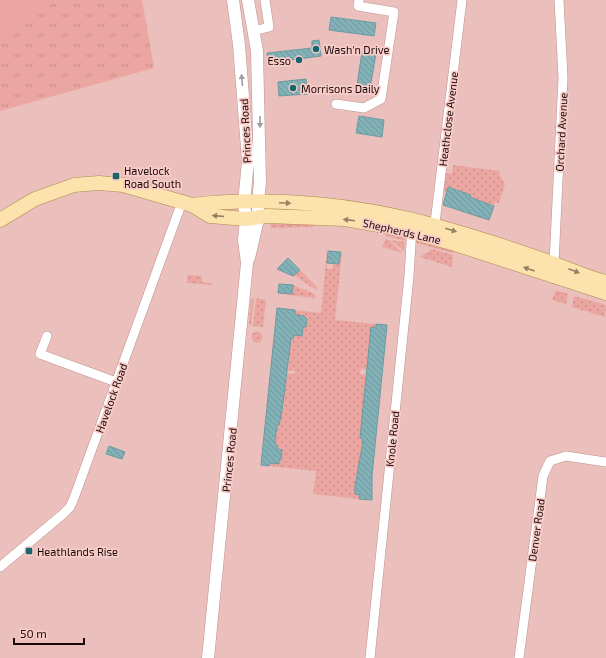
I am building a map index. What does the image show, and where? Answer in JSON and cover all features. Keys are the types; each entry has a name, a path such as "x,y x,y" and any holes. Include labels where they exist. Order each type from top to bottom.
{"main road":[{"name":"Princes Road","path":"208,658 252,219 239,45 233,0"},
{"name":"Princes Road","path":"248,0 254,31 259,99 260,182 251,202"},
{"name":"Shepherds Lane","path":"0,220 35,199 74,185 99,183 123,185 187,204 210,216 252,219 267,216 345,219 413,226"},
{"name":"Shepherds Lane","path":"187,204 251,202 351,208 554,263 606,282"},
{"name":"Shepherds Lane","path":"434,231 606,293"}],"street":[{"path":"254,31 269,27 265,0"},
{"path":"336,104 364,108 381,99 394,12 358,6 359,0"},
{"name":"Heathclose Avenue","path":"434,231 462,0"},
{"name":"Orchard Avenue","path":"554,263 563,78 559,0"},
{"name":"Havelock Road","path":"0,567 70,507 116,382 187,204"},
{"name":"Knole Road","path":"370,658 413,226"},
{"path":"47,336 40,354 116,382"},
{"name":"Denver Road","path":"519,658 543,476 550,461 566,456 606,462"}],"green space":[{"path":"0,0 142,0 154,68 0,111"},
{"path":"0,0 56,0 0,43"},
{"path":"453,165 500,171 499,174 505,184 499,203 495,202 494,205 489,203 488,206 482,201 458,194 459,190 449,187 447,192 443,191 446,173 452,174"},
{"path":"270,223 313,223 313,227 271,228"},
{"path":"387,231 402,235 406,241 386,236"},
{"path":"386,239 389,240 403,253 382,247"},
{"path":"391,240 405,242 404,251"},
{"path":"414,240 453,249 453,253 413,242"},
{"path":"432,249 453,255 452,267 420,257"},
{"path":"327,251 327,269 332,269 333,264 339,264 342,253 335,320 376,324 376,327 371,327 367,370 361,369 360,374 367,375 372,415 378,415 378,418 362,417 360,438 369,439 362,440 362,447 364,449 375,450 375,453 367,452 359,464 358,469 362,472 373,473 372,476 356,475 355,486 360,495 359,499 313,494 316,471 269,466 270,463 279,464 279,460 282,460 282,450 278,449 275,442 277,425 279,425 280,421 266,419 283,411 284,406 279,405 283,373 295,374 295,371 288,370 289,358 284,357 284,345 290,346 291,338 293,339 294,335 303,327 306,327 307,319 301,315 300,318 295,318 295,310 321,313"},
{"path":"293,270 297,272 300,270 317,287 316,290 295,276 289,274"},
{"path":"187,275 202,276 202,282 212,283 212,285 187,283"},
{"path":"293,285 315,294 315,298 288,295 288,293 292,293"},
{"path":"556,290 568,294 566,304 552,300"},
{"path":"574,296 606,305 605,317 572,307"},
{"path":"254,298 251,326 249,324 251,299"},
{"path":"256,298 266,300 263,327 253,326"},
{"path":"255,332 259,332 261,333 261,341 255,342 252,339 252,335"}],"building":[{"path":"331,17 376,23 374,36 329,30"},
{"path":"319,40 321,56 268,63 267,53 312,48 312,41"},
{"path":"362,52 376,54 369,94 356,92"},
{"name":"Morrisons Daily","path":"306,79 308,94 279,96 278,82"},
{"path":"359,116 384,120 382,137 356,133"},
{"path":"448,187 471,195 470,197 494,206 489,220 443,205"},
{"path":"328,251 341,252 339,264 327,263"},
{"path":"288,258 300,270 293,276 277,269"},
{"path":"279,284 293,285 292,294 278,293"},
{"path":"277,308 295,310 295,315 304,316 307,319 306,327 303,327 302,336 294,335 293,339 291,338 282,411 279,425 277,425 275,442 278,449 282,450 281,460 279,460 279,464 270,463 269,466 261,465"},
{"path":"376,324 387,325 372,476 372,500 359,499 360,495 355,494 355,486 363,439 360,438 371,327 376,328"},
{"path":"109,446 125,452 122,459 106,454"}],"place":[{"name":"Wash'n Drive","path":"316,49"},
{"name":"Esso","path":"299,60"},
{"name":"Morrisons Daily","path":"293,88"},
{"name":"Havelock Road South","path":"116,176"},
{"name":"Heathlands Rise","path":"29,551"}]}
